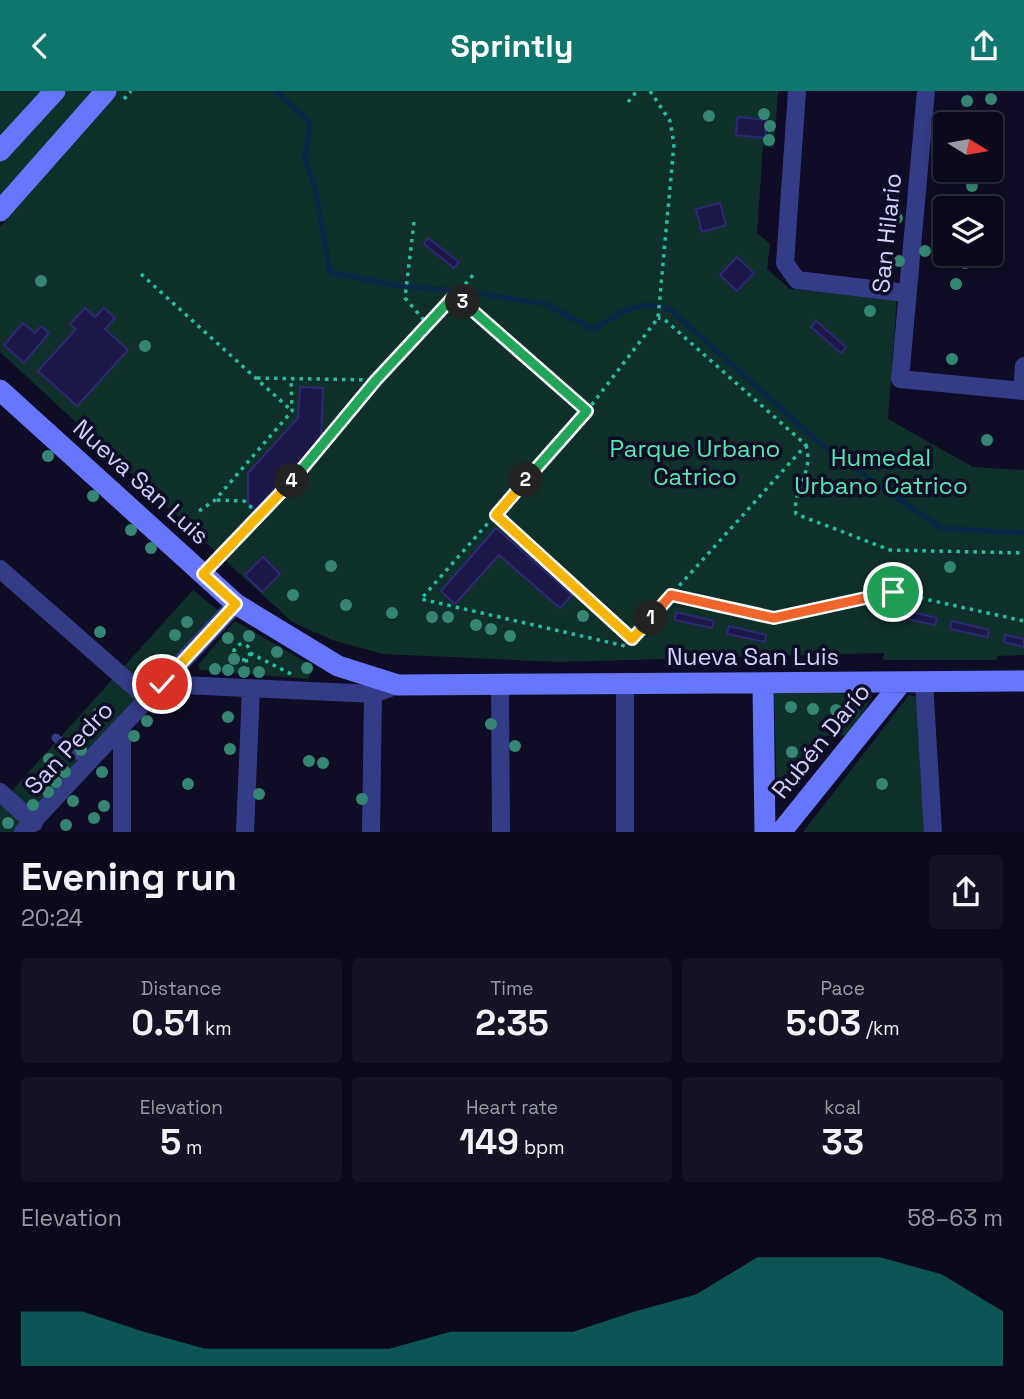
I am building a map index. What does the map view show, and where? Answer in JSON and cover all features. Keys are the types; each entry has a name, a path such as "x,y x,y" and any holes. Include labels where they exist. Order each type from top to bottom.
{"street":[{"path":"0,151 55,91"},
{"path":"797,91 785,263 797,280 906,293"},
{"name":"San Hilario","path":"926,91 900,379 1023,391"},
{"path":"0,211 99,94"},
{"path":"1023,391 1024,366"},
{"name":"Nueva San Luis","path":"0,390 236,604 338,666 398,685 763,685 1024,681"},
{"path":"0,569 148,699"},
{"name":"San Pedro","path":"28,827 236,604"},
{"path":"925,682 933,832"},
{"path":"625,683 625,832"},
{"name":"Rubén Darío","path":"781,832 901,683"},
{"name":"Nueva San Luis","path":"162,684 373,694 398,685"},
{"path":"500,684 500,832"},
{"name":"Rubén Darío","path":"763,685 765,832"},
{"path":"245,832 251,689"},
{"path":"371,832 373,694"},
{"path":"122,728 122,832"},
{"path":"0,792 28,827"}],"lane":[{"path":"56,738 89,764"}],"path":[{"path":"628,102 637,91"},
{"path":"650,91 670,121 674,144 658,316 587,411 421,600 625,646 806,445"},
{"path":"414,222 405,298 429,326"},
{"path":"141,274 292,411"},
{"path":"205,557 213,565 261,516 376,380 429,326 473,275"},
{"path":"455,295 587,411"},
{"path":"658,316 806,445 810,461 794,506 796,514 890,550 1024,553"},
{"path":"255,378 376,380"},
{"path":"199,511 215,500 292,411 291,379"},
{"path":"215,500 244,501 261,516"},
{"path":"496,515 632,639"},
{"path":"671,595 774,618 893,592 1024,621"},
{"path":"250,653 241,660 234,651 237,646 244,644 250,653 288,671 307,691"}],"green space":[{"name":"Parque Urbano Catrico","path":"0,91 778,91 774,148 763,146 757,233 770,244 767,269 790,289 897,298 888,419 973,467 1024,470 1024,655 997,656 997,660 883,660 884,653 558,662 383,654 332,640 292,622 0,352 0,227 33,190 15,178 0,195"},
{"path":"193,590 219,611 124,718 14,832 0,832 0,804"},
{"path":"235,621 314,667 308,679 200,670 198,665"},
{"path":"871,690 872,697 851,735 826,736 777,798 774,693"},
{"path":"909,695 919,697 925,832 803,832"}],"building":[{"path":"738,117 767,120 765,138 736,135"},
{"path":"720,203 726,225 702,232 696,209"},
{"path":"428,238 459,262 454,268 424,244"},
{"path":"737,257 754,273 737,291 720,275"},
{"path":"85,308 95,317 104,308 115,318 105,329 128,350 77,406 38,371 76,329 70,324"},
{"path":"816,321 846,347 841,353 811,327"},
{"path":"23,323 35,333 41,326 49,333 24,363 4,345"},
{"path":"300,387 323,388 321,439 257,511 248,503 248,473 298,418"},
{"path":"496,528 572,595 560,608 499,555 455,604 441,591"},
{"path":"263,557 280,574 262,592 245,575"},
{"path":"900,609 937,618 935,625 898,617"},
{"path":"676,612 714,621 712,628 675,620"},
{"path":"952,621 989,630 988,637 950,629"},
{"path":"729,626 766,635 765,642 727,634"},
{"path":"1005,635 1024,639 1024,647 1004,642"}],"waterway":[{"path":"276,91 310,123 305,159 315,188 330,272 393,285 449,290"},
{"path":"469,292 545,304 593,329 631,308 650,305 672,311 823,446 941,528 1024,533"}],"route":[{"path":"162,684 236,604 203,574 276,500 376,380 455,295 587,411 496,515 632,639 671,595 774,618 893,592"}],"park label":[{"name":"Humedal Urbano Catrico","path":"881,472"}]}
